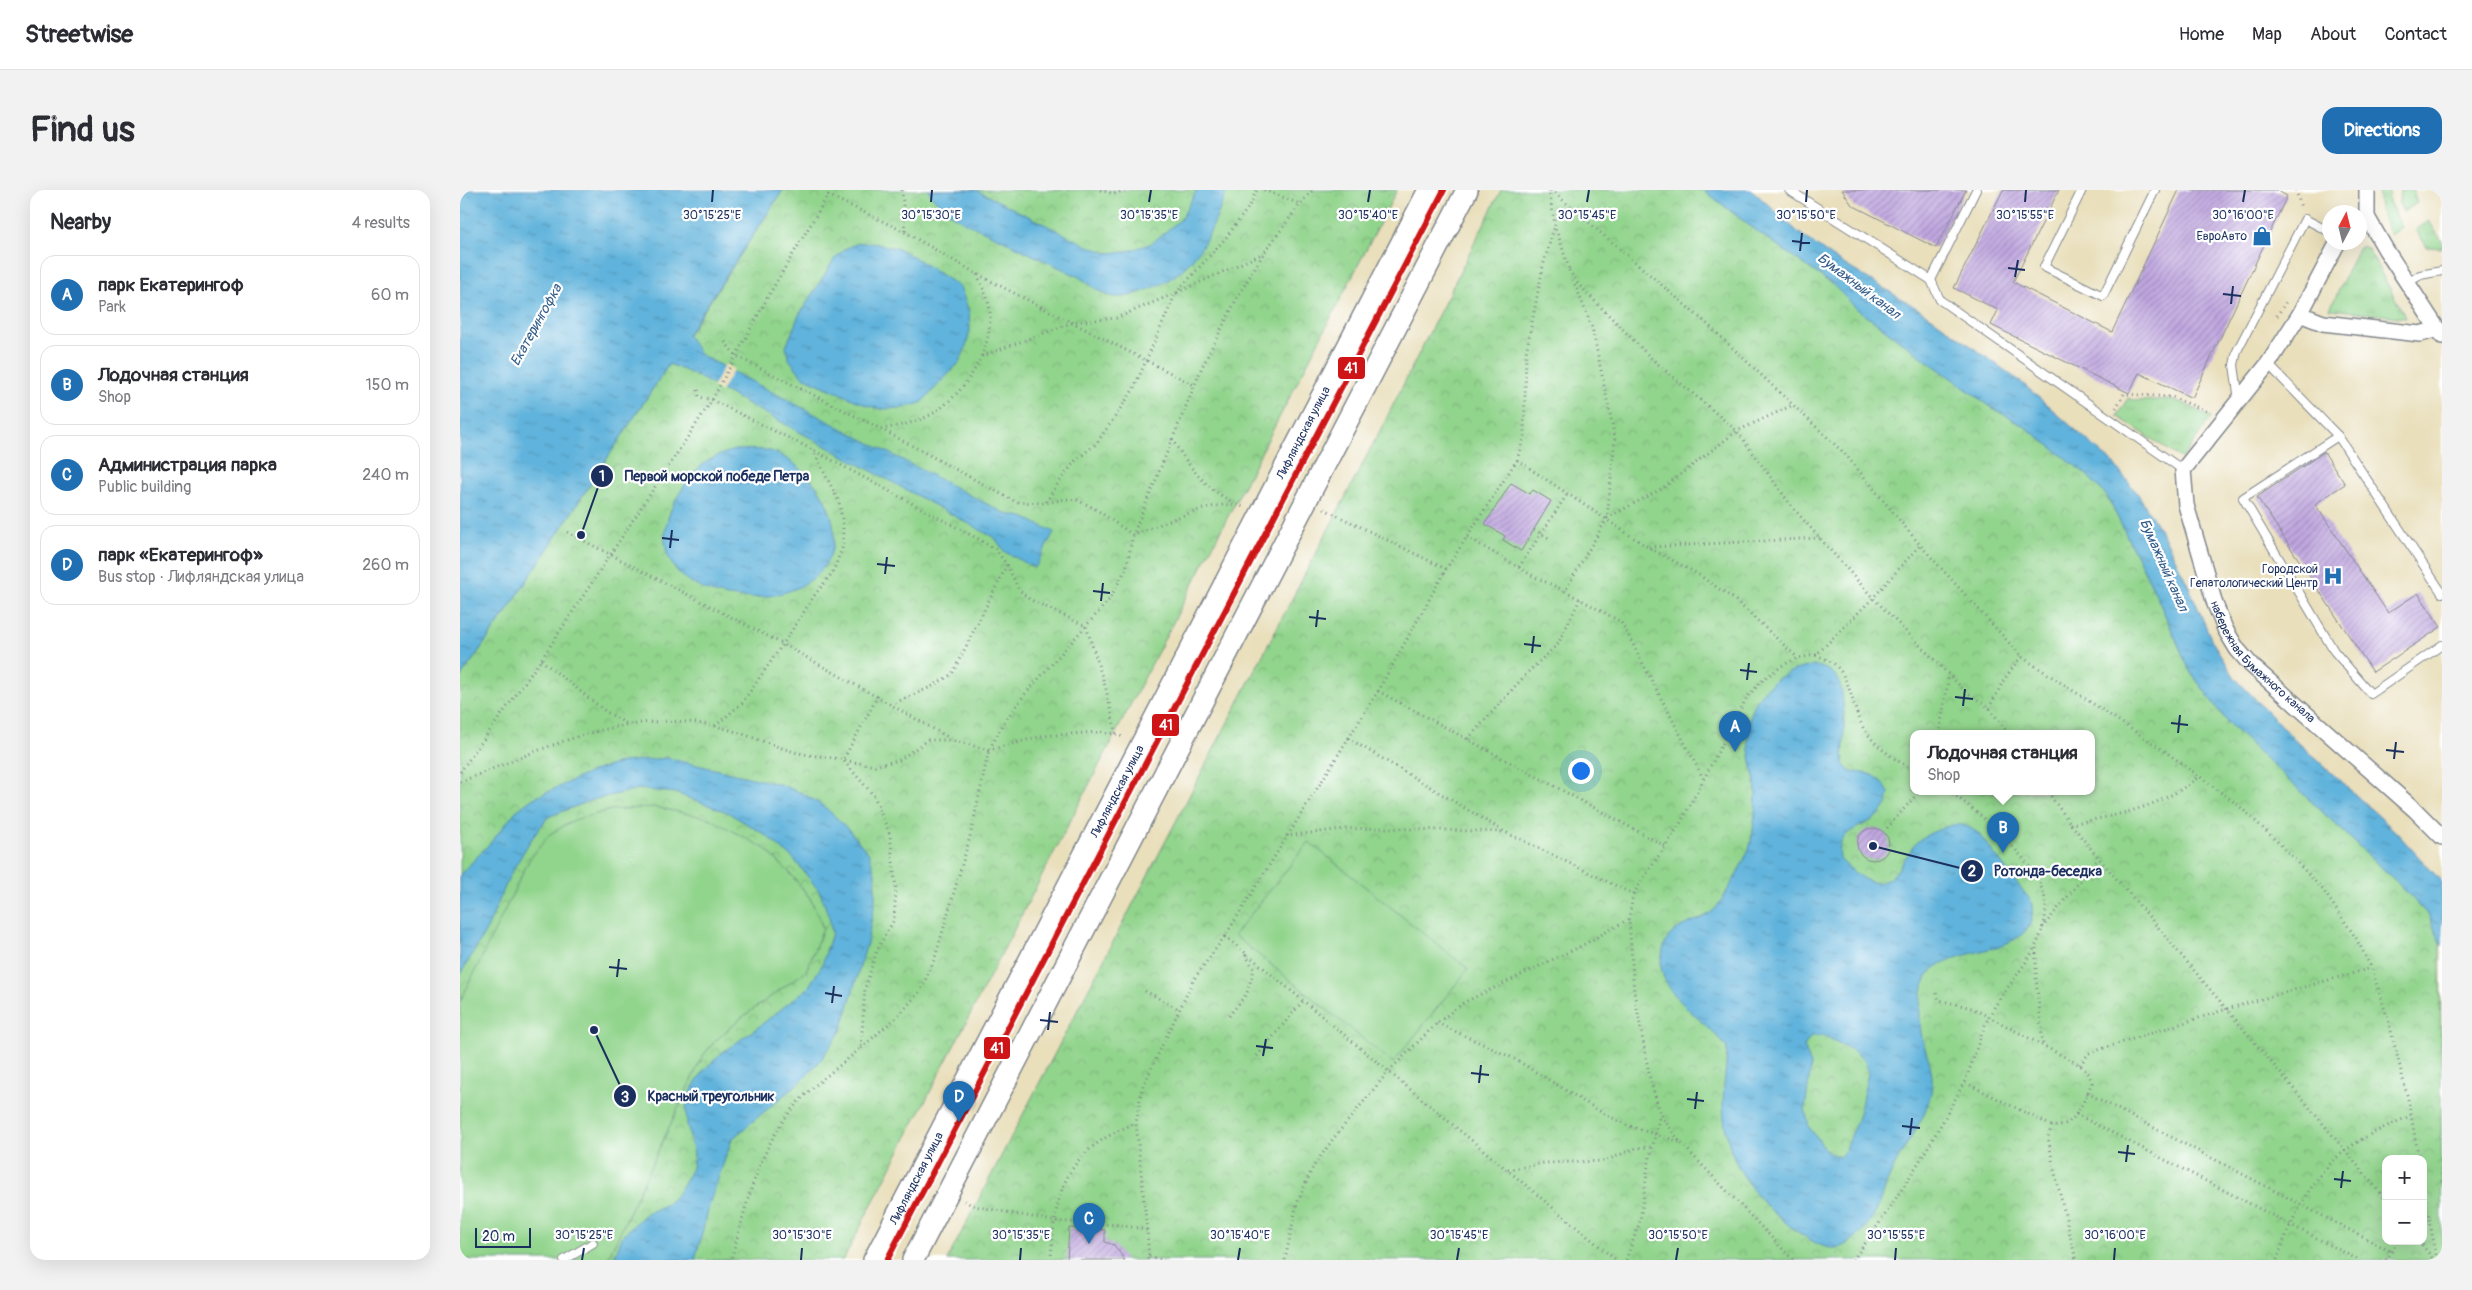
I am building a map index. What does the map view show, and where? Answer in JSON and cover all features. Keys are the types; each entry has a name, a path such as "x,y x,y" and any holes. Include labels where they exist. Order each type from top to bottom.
{"main road":[{"name":"Лифляндская улица","path":"874,1260 1428,190"},
{"path":"913,1260 1467,190"}],"street":[{"path":"2365,205 2367,190"},
{"path":"2300,314 2323,323 2420,334 2440,333 2367,225"},
{"path":"2183,470 2268,364 2300,314 2334,250"},
{"name":"набережная Бумажного канала","path":"2183,470 2186,505 2215,604 2225,629 2237,649 2251,666 2415,810 2442,837"}],"lane":[{"path":"1789,190 1931,280 1940,300 2183,470"},
{"path":"1931,280 1976,190"},
{"path":"2082,190 2044,267 2103,296 2155,190"},
{"path":"2239,400 2234,366 2237,351 2305,219 2322,228"},
{"path":"2408,283 2420,275 2442,271"},
{"path":"2268,364 2338,436 2442,593"},
{"path":"2338,436 2243,498 2334,651 2371,694 2442,645"},
{"path":"564,1260 592,1243"}],"path":[{"path":"460,772 541,660 712,400 770,293 831,190"},
{"path":"902,190 905,232"},
{"path":"1100,190 1114,194 1124,190"},
{"path":"1046,503 1076,460 1097,443 1114,421 1133,390 1176,293 1224,239 1248,208 1257,190"},
{"path":"1264,190 1300,204"},
{"path":"731,1260 759,1164 793,1108 900,1014 921,990 935,958 970,837 989,750 1005,721 1025,694 1109,600 1126,569 1133,535 1194,385 1238,296 1264,253 1300,204 1313,190"},
{"path":"1550,190 1555,225 1569,270 1592,327 1615,438 1607,518 1565,590"},
{"path":"1550,190 1705,322 1846,455 1920,544 2021,656 2199,776 2237,804 2282,846 2323,890 2356,938 2371,968 2388,1019 2418,1155"},
{"path":"2295,190 2305,219"},
{"path":"828,195 905,232 977,274 1194,385"},
{"path":"1164,1260 1148,1258 1136,1123 1142,1088 1194,979 1225,936 1378,691 1446,569 1517,460 1524,436 1526,353 1543,266 1555,225"},
{"path":"982,356 1074,322 1116,318 1264,253"},
{"path":"1569,270 1578,284 1652,358 1737,431 1794,508 1873,598 1925,653 1964,690 1989,708 2006,730"},
{"path":"880,429 908,425 933,414 957,392 982,356 988,337 990,318 988,300 977,274"},
{"path":"2273,322 2288,297"},
{"path":"725,342 736,356 880,429 1016,502 1046,503 1066,499 1078,500 1094,508 1133,535"},
{"path":"698,390 699,397 712,400 813,450 996,550 1007,565 1019,590 1029,599 1086,626 1117,734"},
{"path":"2109,418 2124,394 2172,397 2212,413"},
{"path":"1607,518 1663,488 1737,431 1792,405"},
{"path":"1172,438 1186,462 1203,483 1245,509"},
{"path":"715,726 742,703 814,596 833,572 843,546 839,502 813,450"},
{"path":"1517,460 1648,547 1696,573 1734,599 1798,658"},
{"path":"1519,567 1568,493"},
{"path":"1133,535 1216,506 1235,504"},
{"path":"1321,508 1446,569"},
{"path":"1534,530 1551,539"},
{"path":"567,532 783,644 955,740 989,750 1042,736 1098,732 1117,734 1127,739"},
{"path":"1467,537 1621,622 1703,778"},
{"path":"1648,547 1820,538"},
{"path":"1793,1260 1680,1142 1661,1115 1650,1079 1634,992 1629,919 1633,894 1680,824 1747,697 1764,679 1783,665 1798,658 1816,655 1873,598 1920,544"},
{"path":"892,705 931,687 952,674 1007,565"},
{"path":"1468,739 1528,672 1558,644 1580,599"},
{"path":"1816,655 1834,664 1845,678 1852,702 1866,731 1883,751 1910,768"},
{"path":"1989,708 2004,680 2021,656"},
{"path":"541,660 605,711 627,724"},
{"path":"1940,730 1949,674"},
{"path":"1378,691 1665,846"},
{"path":"843,760 878,696"},
{"path":"460,782 586,733 627,724 670,722 715,726 793,752 875,766 899,760 928,740 955,740"},
{"path":"1348,738 1505,832 1633,894"},
{"path":"843,760 874,796 890,835 896,889 894,920 877,950 865,988 861,1048"},
{"path":"2070,824 2133,810 2156,802 2199,776"},
{"path":"1887,828 1916,795"},
{"path":"1853,1260 1911,1178 1964,1082 1989,1017 2036,947 2042,929 2046,908 2042,890 2029,868 1979,812 1954,795"},
{"path":"2050,795 2098,859 2227,1009 2382,1195"},
{"path":"1286,836 1383,828 1459,832 1505,832"},
{"path":"2042,929 2098,859"},
{"path":"1285,1260 1297,1203 1313,1167 1333,1139 1388,1072 1437,1023 1463,1003 1583,945 1629,919"},
{"path":"1225,936 1616,1260"},
{"path":"2036,947 2036,978 2044,1044"},
{"path":"1229,1016 1247,993 1254,970 1244,951"},
{"path":"2080,1065 2089,1053 2227,1009 2371,968"},
{"path":"1145,991 1179,1009"},
{"path":"1936,993 1939,1000 1972,1008 2044,1044 2080,1065 2089,1074 2092,1083 2071,1122 2062,1127 2052,1126 1964,1082"},
{"path":"1257,1056 1303,1001"},
{"path":"1437,1023 1512,1058 1603,1113 1629,1126 1680,1142"},
{"path":"2087,1092 2390,1251"},
{"path":"2076,1114 2359,1260"},
{"path":"1626,1260 1640,1221 1652,1147 1661,1115"},
{"path":"2277,1260 2302,1204 2330,1164 2345,1150 2367,1136 2411,1116"},
{"path":"1051,1260 1053,1221 1065,1178 1076,1162 1105,1136 1136,1123"},
{"path":"2052,1126 2048,1137 2051,1156 2076,1260"},
{"path":"1508,1170 1544,1163 1605,1161 1636,1148 1652,1147"},
{"path":"961,1200 974,1206 1053,1221 1121,1225 1147,1230"},
{"path":"2426,1200 2435,1260"},
{"path":"2386,1260 2395,1245"},
{"path":"2422,1245 2435,1260"}],"green space":[{"path":"783,190 1397,190 843,1260 607,1260 702,1057 715,1041 741,1018 806,971 823,928 810,898 789,872 764,848 460,1002 460,678 509,608"},
{"path":"1501,190 1704,190 1751,227 1832,284 1856,308 1991,407 2024,426 2054,447 2086,474 2107,496 2154,590 2190,671 2228,723 2397,882 2429,916 2440,939 2442,1260 947,1260 1386,419"},
{"path":"2379,190 2390,190 2389,202 2402,227 2391,235 2381,214"},
{"path":"2400,190 2413,190 2417,203 2403,212 2399,203"},
{"path":"2429,221 2442,241 2442,248 2427,247 2416,230"},
{"path":"2367,248 2406,318 2330,309 2357,250 2367,250"},
{"path":"2128,398 2138,401 2176,401 2192,407 2211,418 2182,459 2117,416"},
{"path":"654,807 709,818 764,848 789,872 810,898 823,928 806,971 741,1018 715,1041 702,1057 607,1260 460,1260 460,1002 530,858 550,834 574,820 611,810"},
{"path":"1309,842 1468,969 1393,1063 1234,935"}],"water":[{"name":"Екатерингофка","path":"460,190 783,190 687,335 701,355 1006,514 1023,517 1054,532 1035,568 1005,552 995,538 691,373 669,364 509,608 460,678"},
{"path":"928,190 976,190 1086,245 1107,253 1126,252 1152,243 1181,219 1197,190 1227,190 1207,238 1188,264 1162,284 1136,294 1119,297 1105,294 1075,275 964,222 944,209"},
{"name":"Бумажный канал","path":"1704,190 1752,190 1799,233 1832,257 1925,313 2021,382 2112,462 2138,494 2166,540 2212,641 2235,678 2290,735 2395,831 2442,882 2442,946 2429,916 2397,882 2228,723 2190,671 2154,590 2107,496 2086,474 2024,426 1991,407 1856,308 1832,284 1751,227"},
{"path":"858,243 872,243 896,248 914,257 960,287 969,312 970,330 966,347 959,363 921,403 902,408 880,409 866,405 803,377 789,359 786,347 799,315 835,258 845,249"},
{"path":"735,450 769,451 788,459 802,470 824,499 831,515 834,532 832,549 825,565 805,584 777,594 745,597 714,593 687,580 670,560 665,532 678,496 689,479 701,466 716,457"},
{"path":"1816,666 1836,676 1841,687 1843,708 1843,764 1850,772 1869,774 1878,778 1889,793 1885,807 1878,816 1854,829 1843,840 1840,848 1840,859 1854,872 1869,881 1876,883 1884,881 1891,877 1899,868 1919,840 1943,828 1961,825 1978,833 2031,901 2031,920 2023,933 2009,942 1953,959 1937,966 1927,977 1922,990 1920,1012 1922,1039 1932,1077 1927,1107 1916,1130 1896,1162 1874,1216 1854,1238 1838,1248 1826,1247 1815,1243 1784,1222 1756,1194 1745,1179 1729,1144 1725,1125 1723,1097 1727,1048 1670,989 1664,978 1661,966 1665,945 1669,937 1681,927 1713,911 1728,889 1745,857 1751,842 1756,799 1748,740 1749,719 1760,696 1768,686 1790,672","holes":["1811,1036 1825,1036 1854,1051 1865,1061 1868,1073 1859,1114 1846,1149 1840,1157 1828,1153 1809,1127 1805,1109 1811,1065 1804,1046"]},
{"path":"667,758 782,785 806,795 826,808 849,830 869,854 875,873 875,901 867,943 841,1031 820,1061 802,1080 732,1139 711,1199 695,1260 613,1260 623,1235 647,1213 667,1204 679,1192 692,1168 694,1154 687,1124 686,1107 693,1087 705,1069 720,1054 808,988 822,965 832,933 829,917 820,892 793,858 764,834 727,812 675,793 639,789 592,800 548,817 530,841 510,875 487,929 460,975 460,875 492,841 516,811 532,799 593,771 623,762"}],"pier":[{"path":"725,364 734,369 721,392 712,388"}],"building":[{"path":"1842,190 1966,190 1936,248 1852,205"},
{"path":"2003,190 2059,190 2013,282 2112,332 2179,190 2276,190 2287,196 2192,398 2139,373 2129,393 1991,325 1998,310 1954,288"},
{"path":"2324,452 2345,484 2315,504 2388,613 2418,593 2441,627 2373,672 2257,497"},
{"path":"1511,483 1530,494 1533,490 1551,501 1521,551 1503,540 1505,536 1485,524"},
{"path":"1873,828 1884,833 1889,844 1884,855 1873,860 1862,855 1857,844 1862,833"},
{"path":"1069,1228 1105,1230 1105,1242 1114,1245 1125,1260 1067,1260"}],"transit line":[{"name":"41","path":"887,1260 1444,190"}],"place":[{"name":"ЕвроАвто","path":"2262,236"},
{"name":"Первой морской победе Петра","path":"581,535"},
{"name":"Городской Гепатологический Центр","path":"2333,576"},
{"name":"парк Екатерингоф","path":"1735,752"},
{"name":"Ротонда-беседка","path":"1873,846"},
{"name":"Лодочная станция","path":"2003,853"},
{"name":"Красный треугольник","path":"594,1030"},
{"name":"парк «Екатерингоф»","path":"959,1122"},
{"name":"Администрация парка","path":"1089,1244"}]}
